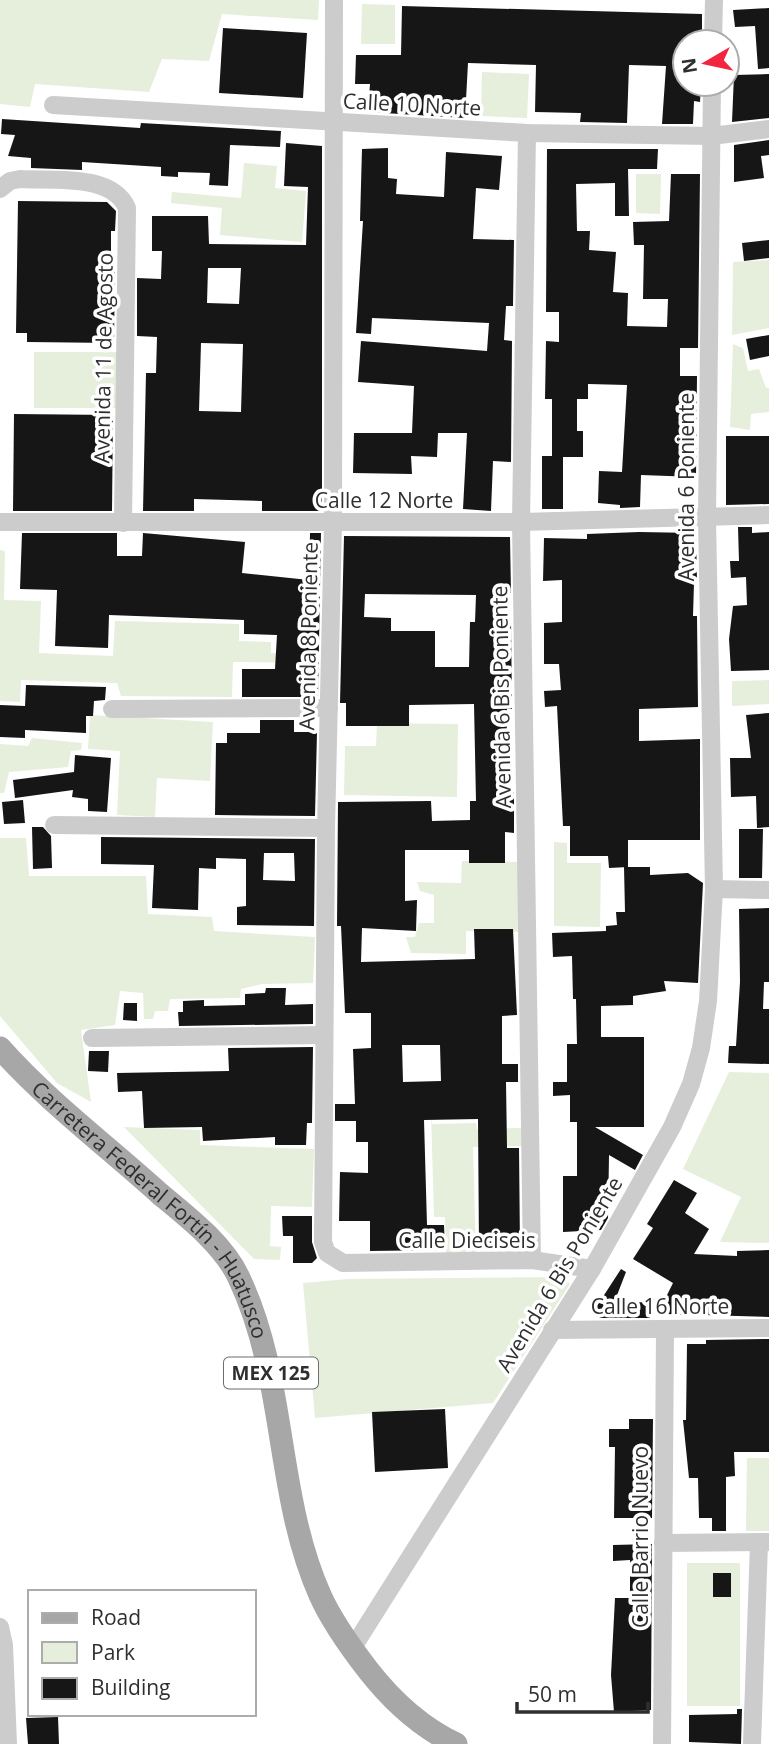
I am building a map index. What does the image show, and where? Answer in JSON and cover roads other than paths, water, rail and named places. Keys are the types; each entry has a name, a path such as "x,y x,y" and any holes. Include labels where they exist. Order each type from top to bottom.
{"main road":[{"name":"Carretera Federal Fortín - Huatusco","path":"0,1048 53,1100 201,1229 238,1275 261,1331 276,1392 298,1531 320,1596 352,1649 389,1696 432,1738 457,1744"}],"street":[{"name":"Avenida 8 Poniente","path":"334,0 333,523 321,1225 327,1253 342,1263"},
{"path":"713,28 714,0"},
{"name":"Avenida 6 Poniente","path":"712,98 707,518 714,889"},
{"name":"Calle 10 Norte","path":"53,105 335,124 527,133 711,136 769,129"},
{"name":"Avenida 6 Bis Poniente","path":"527,133 521,522 531,1260"},
{"name":"Avenida 11 de Agosto","path":"1,187 20,179 92,184 110,188 121,195 128,226 123,523"},
{"name":"Calle 12 Norte","path":"0,522 521,522 769,515"},
{"path":"112,709 329,709"},
{"path":"54,825 326,828"},
{"path":"714,889 769,890"},
{"name":"Avenida 6 Bis Poniente","path":"352,1649 592,1269 672,1127 691,1084 708,1000 714,889"},
{"path":"92,1038 324,1034"},
{"name":"Calle Dieciseis","path":"342,1263 531,1260 592,1269"},
{"name":"Calle 16 Norte","path":"552,1330 769,1328"},
{"name":"Calle Barrio Nuevo","path":"662,1744 665,1330"},
{"path":"663,1543 764,1542 752,1744"},
{"path":"0,1627 4,1645 8,1744"}]}
